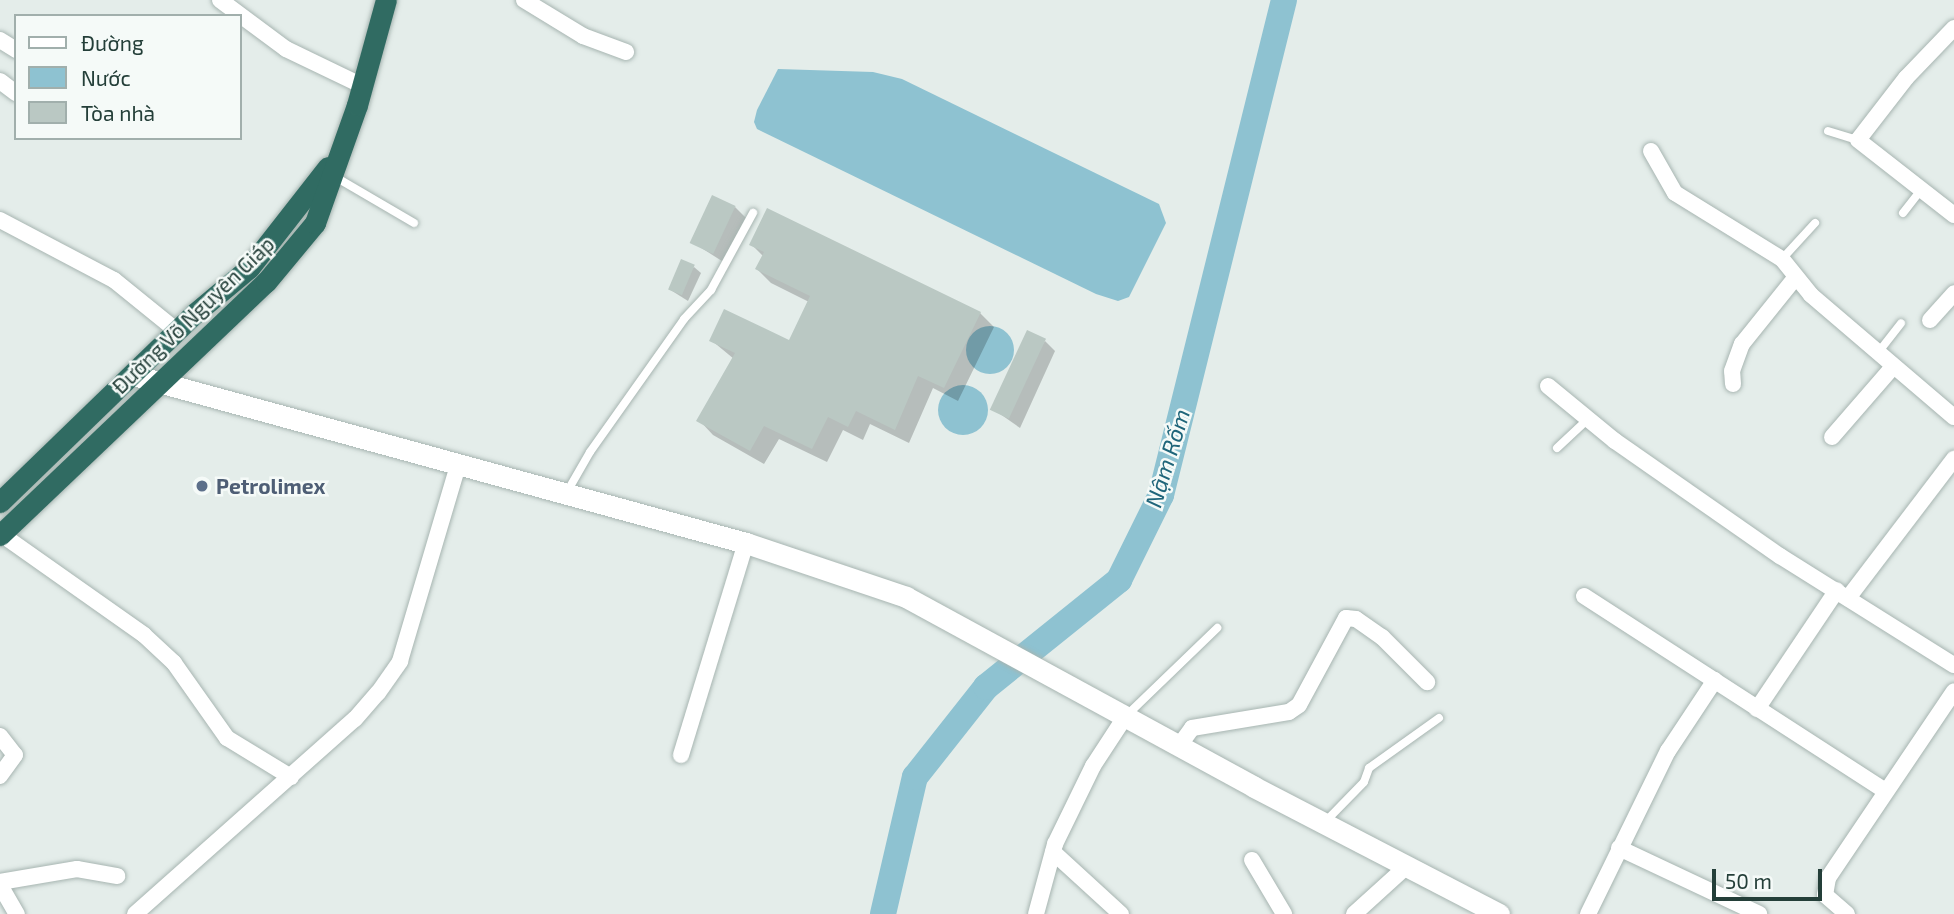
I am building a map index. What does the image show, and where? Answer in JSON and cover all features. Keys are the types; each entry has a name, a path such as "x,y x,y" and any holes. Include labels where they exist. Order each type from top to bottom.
{"highway":[{"path":"331,166 363,86 386,0"},
{"name":"Đường Võ Nguyên Giáp","path":"0,502 177,331 249,268 331,166"},
{"name":"Đường Võ Nguyên Giáp","path":"1,535 295,250 315,223 331,166"}],"street":[{"path":"220,0 239,14"},
{"path":"524,0 583,36 626,52"},
{"path":"242,16 286,49 363,86"},
{"path":"1954,28 1906,78 1858,140 1954,215"},
{"path":"1651,151 1675,193 1782,259 1795,278 1892,368 1954,417"},
{"path":"0,220 114,279 177,331"},
{"path":"1733,384 1732,370 1742,344 1795,278"},
{"path":"1930,320 1954,293"},
{"path":"1832,437 1892,368"},
{"path":"132,375 746,543 862,581 942,614 1179,746 1499,914"},
{"path":"1548,386 1587,420 1780,556 1954,666"},
{"path":"1757,709 1843,594 1954,459"},
{"path":"135,914 355,719 400,661 458,465"},
{"path":"1,535 144,635 174,663 228,738 291,777"},
{"path":"681,755 746,543"},
{"path":"1584,596 1886,791"},
{"path":"1179,746 1192,728 1289,712 1299,705 1346,618 1356,619 1382,637 1427,682"},
{"path":"1588,914 1668,751 1714,680"},
{"path":"1847,914 1825,895 1828,878 1954,691"},
{"path":"1036,914 1053,852 1119,713"},
{"path":"0,736 15,755 0,776"},
{"path":"1619,848 1759,914"},
{"path":"1053,852 1121,914"},
{"path":"1252,860 1284,914"},
{"path":"1354,914 1407,866"},
{"path":"17,914 0,884 77,869 117,876"}],"lane":[{"path":"1828,131 1858,140"},
{"path":"331,166 414,223"},
{"path":"1903,213 1921,190"},
{"path":"566,494 590,452 676,330 711,290 753,213"},
{"path":"1782,259 1815,223"},
{"path":"1877,354 1901,323"},
{"path":"1557,448 1587,420"},
{"path":"1119,713 1216,628"},
{"path":"1324,823 1364,782 1369,768 1439,718"}],"water":[{"path":"778,69 873,72 902,79 1159,204 1166,223 1129,297 1118,301 1096,294 757,129 754,122 757,110"},
{"path":"990,326 1007,333 1014,350 1007,367 990,374 973,367 966,350 973,333"},
{"path":"963,385 981,392 988,410 981,428 963,435 945,428 938,410 945,392"}],"building":[{"path":"712,195 736,206 713,254 690,243"},
{"path":"767,208 981,312 944,388 918,376 895,430 856,411 848,427 828,417 812,449 764,426 750,451 696,421 735,353 709,341 724,309 789,340 810,296 755,269 764,252 749,245"},
{"path":"681,259 695,265 682,295 668,289"},
{"path":"1027,330 1046,339 1009,419 990,410"}],"waterway":[{"name":"Nậm Rốm","path":"883,914 915,777 986,687 1119,580 1161,495 1284,0"}],"place":[{"name":"Petrolimex","path":"202,486"}]}
